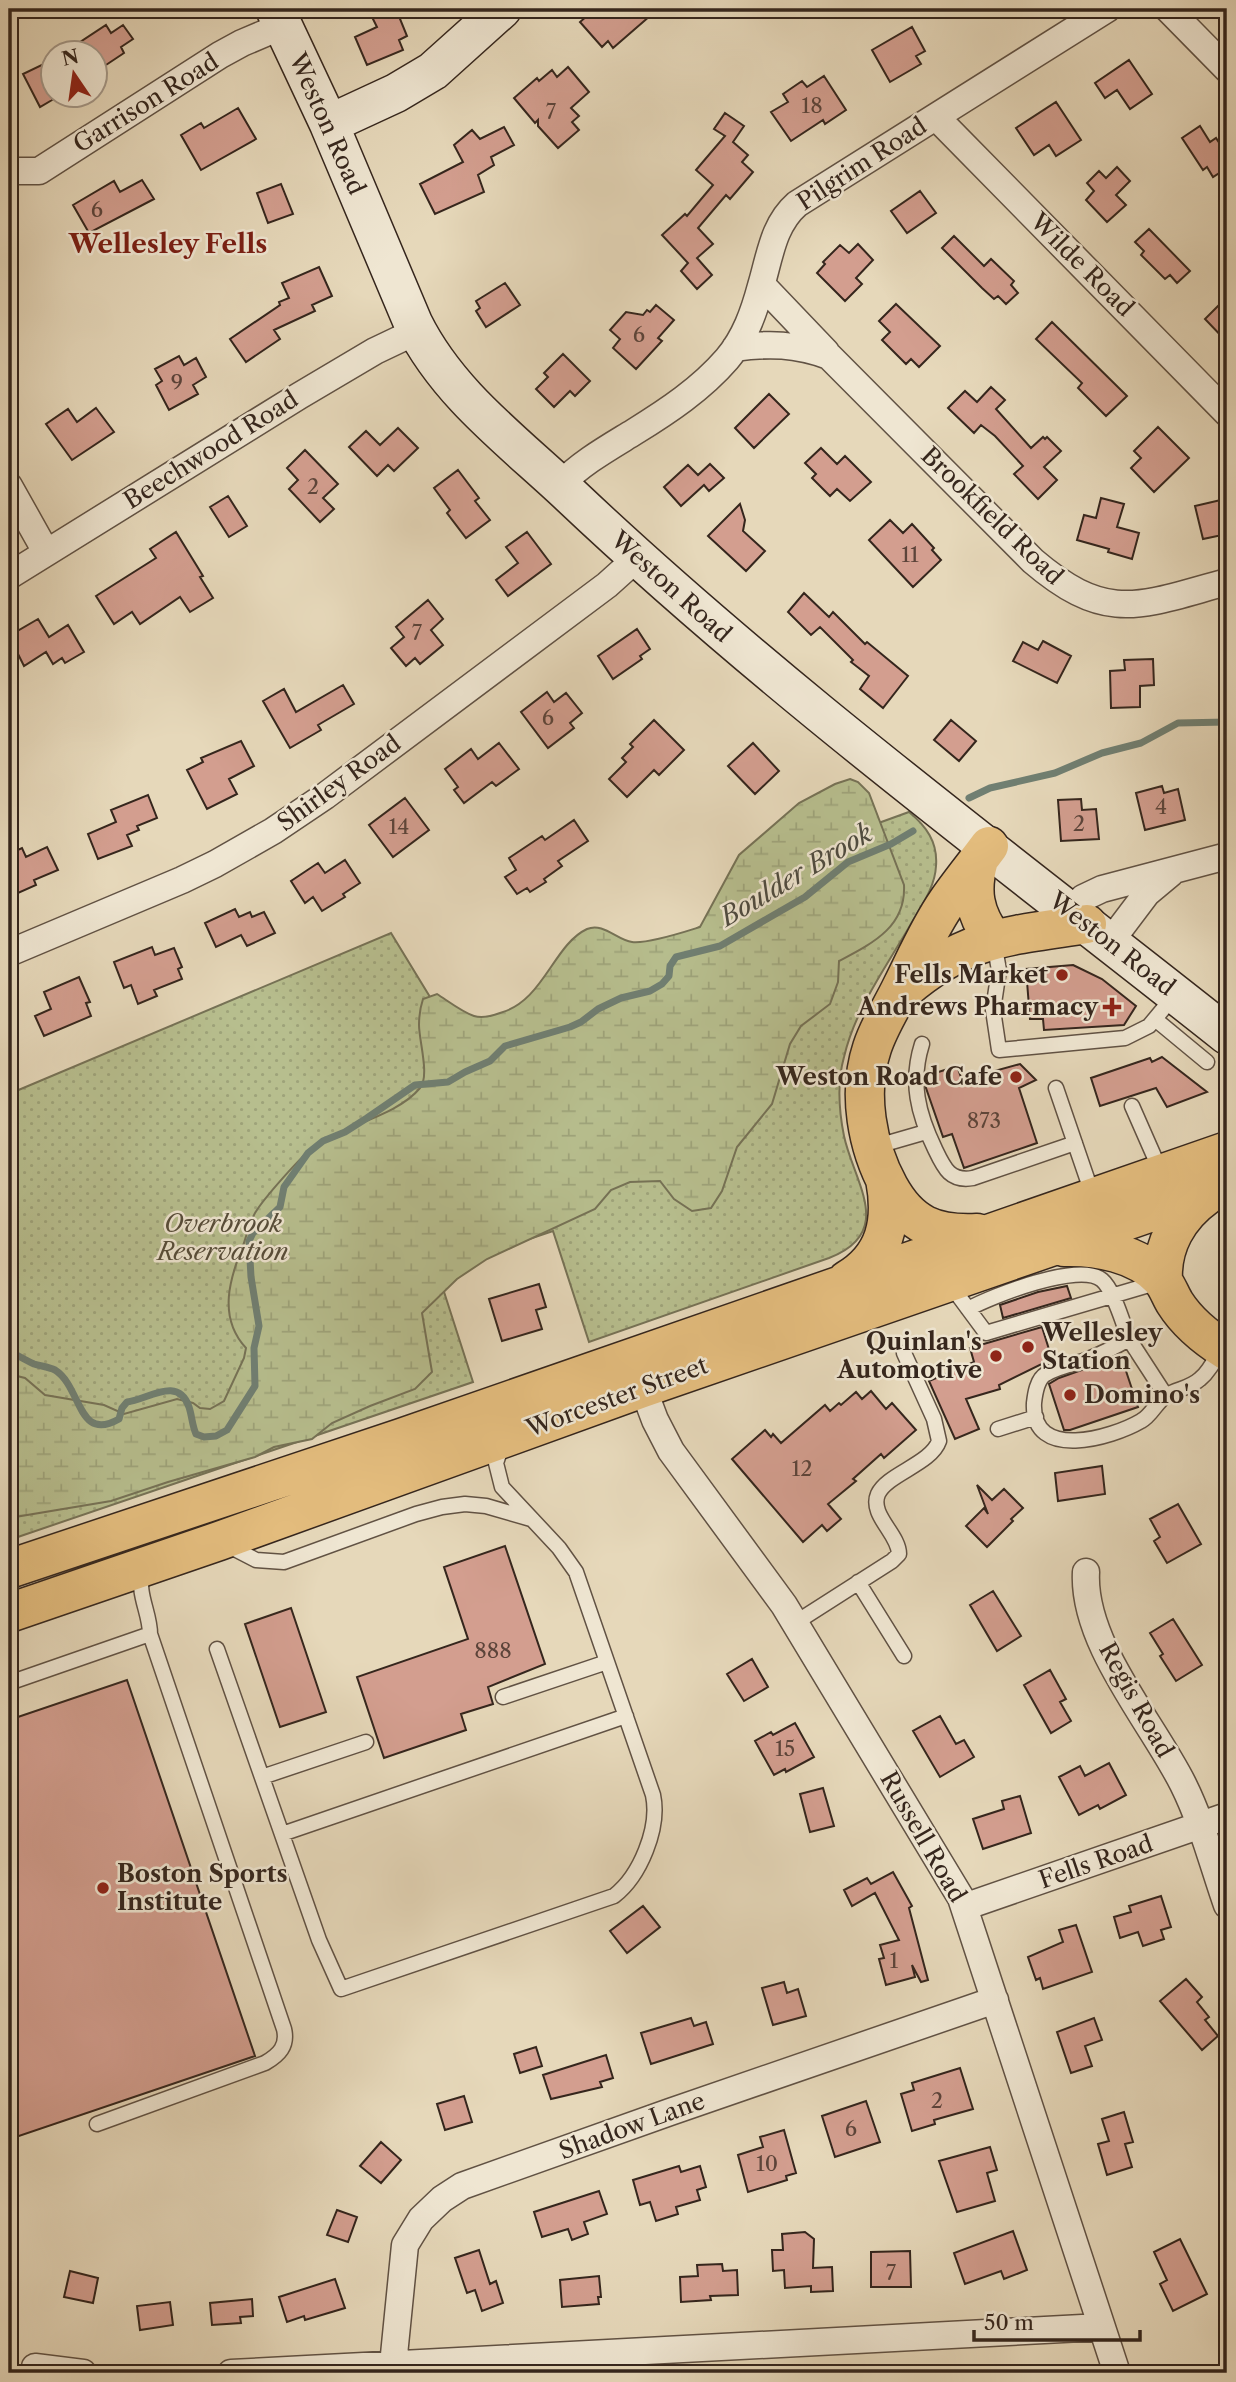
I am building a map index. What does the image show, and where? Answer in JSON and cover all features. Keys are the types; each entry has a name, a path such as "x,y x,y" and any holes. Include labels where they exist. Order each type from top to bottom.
{"highway":[{"path":"984,853 975,881 976,909 993,939"},
{"path":"836,1286 864,1269 878,1250 886,1229 888,1213 865,1107 866,1073 874,1042 941,912 984,853"},
{"path":"896,999 937,964 963,949 993,939 1089,926"},
{"name":"Worcester Street","path":"9,1569 401,1438 1227,1151"},
{"path":"879,1163 903,1208 927,1227 943,1232 961,1233 1000,1229"},
{"path":"1163,1281 1164,1258 1175,1227 1198,1202 1224,1187"},
{"name":"Worcester Street","path":"9,1613 219,1541 643,1388 958,1295 1044,1249 1224,1187"},
{"path":"1044,1249 1068,1247 1105,1251 1141,1264 1163,1281 1179,1309 1197,1328 1224,1349"}],"main road":[{"path":"329,124 396,93 433,71 502,9"},
{"name":"Weston Road","path":"279,17 329,124 417,331 435,361 456,386 500,431 637,558 984,853 1089,926 1165,1007 1217,1049"}],"street":[{"name":"Pilgrim Road","path":"560,485 591,459 690,394 720,366 735,348 751,316 775,235 790,210 805,198 1107,9"},
{"path":"1168,9 1227,69"},
{"name":"Garrison Road","path":"9,172 39,171 279,17"},
{"name":"Wilde Road","path":"936,117 1227,413"},
{"name":"Brookfield Road","path":"762,285 829,356 1055,580 1077,594 1107,604 1138,604 1227,582"},
{"name":"Beechwood Road","path":"9,576 299,396 375,351 417,331"},
{"name":"Brookfield Road","path":"735,348 788,344 829,356"},
{"path":"9,486 46,552"},
{"name":"Shirley Road","path":"9,953 183,880 273,831 607,585 637,558"},
{"path":"1179,869 1089,926 1083,898 1102,889 1227,856"},
{"name":"Russell Road","path":"643,1388 654,1420 680,1465 761,1571 795,1623 953,1883 964,1907 1117,2373"},
{"name":"Regis Road","path":"1086,1572 1089,1607 1101,1641 1181,1780 1200,1825 1227,1905"},
{"name":"Fells Road","path":"964,1907 1227,1816"},
{"name":"Shadow Lane","path":"393,2365 405,2245 421,2219 442,2199 462,2186 995,2000"},
{"path":"231,2373 1101,2327"},
{"path":"34,2367 83,2373"}],"lane":[{"path":"993,939 999,970 993,1010 999,1050 1117,1040 1142,1031 1165,1007"},
{"path":"922,1044 916,1073 916,1097 926,1132 947,1173 963,1179 973,1178 1075,1143"},
{"path":"1056,1088 1093,1197"},
{"path":"1132,1106 1162,1173"},
{"path":"879,1163 926,1132"},
{"path":"958,1295 998,1295 1079,1273 1099,1278 1106,1285 1129,1339 1166,1396"},
{"path":"958,1295 986,1333 1163,1281"},
{"path":"1129,1339 1097,1356 1045,1374 1040,1379 1035,1394 1036,1417 1043,1430 1055,1439 1084,1440 1138,1423 1166,1396 1188,1388 1200,1380 1224,1349"},
{"path":"795,1623 899,1554 898,1545 877,1507 879,1491 929,1454 939,1441 934,1419 904,1353"},
{"path":"998,1429 1036,1417"},
{"path":"217,1649 319,1940 341,1989 607,1899 621,1891 635,1872 652,1832 656,1816 653,1795 576,1572 559,1548 498,1480 496,1463 505,1437"},
{"path":"219,1541 256,1560 284,1562 442,1507 465,1504 486,1506 532,1519"},
{"path":"97,2123 265,2063 278,2054 286,2042 284,2029 150,1634 150,1624 140,1588 145,1567"},
{"path":"858,1582 904,1656"},
{"path":"9,1683 150,1634"},
{"path":"503,1697 607,1662"},
{"path":"282,1834 626,1716"},
{"path":"262,1777 366,1742"}],"green space":[{"path":"850,779 858,782 869,793 904,885 903,900 893,923 885,932 839,961 838,982 830,1004 801,1026 790,1044 772,1104 737,1147 722,1191 711,1208 692,1211 674,1199 660,1181 630,1182 611,1190 595,1209 487,1259 457,1279 422,1313 432,1372 415,1389 332,1423 312,1439 274,1447 255,1457 111,1501 9,1518 9,1374 25,1378 45,1395 104,1405 124,1414 177,1399 210,1409 224,1401 246,1348 231,1323 229,1297 234,1269 253,1216 266,1197 316,1145 398,1106 420,1088 424,1075 419,1025 423,999 437,994 469,1014 491,1016 515,1007 527,997 565,947 587,929 599,928 626,941 639,942 700,927 739,855 799,803"},
{"name":"Overbrook Reservation","path":"909,812 926,829 933,842 935,874 926,899 880,975 855,1023 842,1067 842,1126 861,1188 866,1220 861,1235 849,1247 829,1258 589,1342 553,1231 437,1270 473,1382 9,1540 9,1094 391,933 466,1056 783,881 801,851"}],"building":[{"path":"380,9 396,9 407,36 399,40 403,50 367,65 355,37 377,27 370,13"},
{"path":"595,9 658,9 613,48 608,41 602,47 580,22"},
{"path":"106,25 111,33 123,25 133,39 121,47 124,53 108,64 108,38 86,38"},
{"path":"912,27 925,51 916,56 921,64 890,82 872,50"},
{"path":"1129,60 1152,94 1130,109 1117,90 1105,98 1095,83"},
{"path":"38,67 38,103 23,74"},
{"path":"568,67 589,92 571,108 579,116 572,122 579,130 558,148 538,126 538,120 535,123 514,98 537,78 539,81 552,70 557,77"},
{"path":"824,76 846,110 825,124 823,120 791,141 771,112 788,102 783,94 802,81 807,87"},
{"path":"1056,102 1081,140 1056,156 1049,145 1034,155 1016,128"},
{"path":"238,108 256,139 201,170 181,135 201,123 204,128"},
{"path":"725,113 744,126 733,142 748,155 742,162 753,172 730,199 726,195 698,228 713,244 697,258 712,275 697,289 681,271 688,263 662,235 685,214 687,216 713,185 696,170 725,136 714,129"},
{"path":"1200,126 1210,142 1216,138 1227,155 1227,168 1213,177 1207,167 1203,170 1182,138"},
{"path":"504,127 514,145 491,157 494,165 478,175 484,192 435,214 420,184 463,162 454,145 472,130 480,139"},
{"path":"1117,167 1130,181 1116,195 1126,205 1107,222 1086,200 1094,191 1087,183 1099,171 1106,178"},
{"path":"142,180 154,199 89,233 73,205 114,181 120,192"},
{"path":"281,184 293,214 268,223 257,193"},
{"path":"920,191 936,213 907,233 891,211"},
{"path":"1149,229 1190,271 1177,283 1170,275 1165,279 1141,255 1144,251 1135,242"},
{"path":"954,236 984,266 991,259 1014,281 1011,285 1018,293 1006,304 998,296 994,299 942,248"},
{"path":"858,244 873,260 856,278 862,284 845,301 817,273 825,264 823,262 840,245 849,253"},
{"path":"319,267 332,296 312,305 315,311 274,330 280,339 246,362 230,339 280,305 279,302 289,298 282,283"},
{"path":"505,283 520,305 486,327 476,311 480,308 476,301"},
{"path":"1227,297 1227,342 1205,319"},
{"path":"896,304 940,346 919,367 911,359 906,364 882,340 890,332 879,321"},
{"path":"656,305 674,320 658,338 662,341 636,369 613,348 620,339 610,330 626,312 643,315"},
{"path":"1052,322 1127,396 1106,416 1078,388 1082,383 1036,339"},
{"path":"563,354 590,381 575,396 570,391 554,407 536,389 548,377 544,373"},
{"path":"179,356 184,365 196,358 206,377 193,385 198,394 169,410 156,385 162,381 155,369"},
{"path":"991,387 1005,400 996,409 1031,448 1043,437 1047,437 1061,451 1044,467 1057,480 1038,499 1014,474 1023,466 995,436 981,425 974,433 948,408 965,391 977,402"},
{"path":"769,394 789,414 754,448 735,428"},
{"path":"96,408 114,432 72,460 46,424 68,409 77,422"},
{"path":"1158,427 1189,458 1154,492 1131,468 1141,458 1134,451"},
{"path":"398,428 418,448 394,471 388,465 377,476 349,447 366,431 380,445"},
{"path":"821,448 837,464 845,456 871,482 850,501 837,489 830,496 812,478 816,474 805,463"},
{"path":"305,450 338,484 323,498 334,509 320,522 289,489 298,480 287,468"},
{"path":"710,464 724,478 709,491 704,485 681,506 664,487 688,465 698,475"},
{"path":"458,470 479,498 475,501 490,520 466,538 447,513 450,510 434,488"},
{"path":"228,496 247,526 229,537 210,507"},
{"path":"1101,498 1124,504 1117,527 1139,533 1132,559 1077,540 1084,515 1096,518"},
{"path":"1225,499 1227,534 1203,539 1195,506"},
{"path":"740,504 745,520 743,531 765,551 746,571 708,536"},
{"path":"890,520 903,533 912,524 941,560 913,587 869,540"},
{"path":"176,532 213,598 190,612 180,597 140,624 132,612 114,624 96,596 156,558 150,549"},
{"path":"527,532 551,564 508,596 496,580 518,563 506,547"},
{"path":"804,593 829,617 833,612 865,644 867,642 908,676 883,708 860,689 869,676 851,662 853,660 820,627 811,635 788,612"},
{"path":"428,600 443,619 431,630 443,645 420,664 415,658 406,666 391,648 404,637 396,627"},
{"path":"38,619 49,637 68,625 84,652 65,663 62,658 53,664 46,652 24,666 9,636"},
{"path":"637,629 650,649 640,656 642,659 613,679 598,656"},
{"path":"1043,641 1071,656 1057,683 1013,661 1023,642 1038,650"},
{"path":"1153,659 1154,685 1140,686 1140,707 1111,708 1110,671 1125,670 1124,660"},
{"path":"343,685 354,704 318,725 321,730 290,748 263,701 284,689 296,712"},
{"path":"547,692 554,702 566,693 582,713 570,723 574,728 548,748 521,712"},
{"path":"654,720 684,750 659,775 654,770 627,797 609,779 626,762 622,758 633,747 630,744"},
{"path":"951,720 976,741 959,761 934,740"},
{"path":"241,741 254,766 229,779 237,794 207,809 187,770 203,762 201,758"},
{"path":"499,743 519,769 496,786 492,782 464,803 454,790 458,787 445,769 471,749 478,759"},
{"path":"753,743 779,771 755,794 728,766"},
{"path":"1162,786 1164,793 1178,789 1185,820 1145,830 1136,793"},
{"path":"148,795 157,818 137,826 139,830 127,835 132,846 98,859 88,834 116,822 111,810"},
{"path":"405,798 429,830 393,857 369,825"},
{"path":"1081,799 1082,810 1096,809 1099,839 1061,841 1058,800"},
{"path":"574,820 588,841 558,861 562,866 544,879 546,882 530,892 527,888 517,894 505,877 516,870 509,858 542,836 545,840"},
{"path":"47,847 58,870 34,880 36,885 9,897 9,854 22,848 26,857"},
{"path":"345,860 360,883 343,894 345,897 322,911 313,897 305,903 291,881 318,863 325,873"},
{"path":"235,909 239,917 250,912 252,917 264,912 275,933 247,946 241,935 216,947 205,923"},
{"path":"152,947 155,955 174,948 182,967 178,969 182,979 154,990 157,996 138,1004 131,985 124,988 114,962"},
{"path":"1073,965 1102,979 1136,1006 1124,1025 1044,1030 1043,1019 1030,1019 1026,969"},
{"path":"79,977 90,1002 86,1003 91,1016 44,1036 35,1016 51,1009 44,992"},
{"path":"1162,1057 1207,1092 1167,1107 1156,1088 1100,1106 1091,1078 1150,1058 1152,1062"},
{"path":"1020,1064 1036,1080 1019,1088 1037,1143 964,1168 952,1134 943,1137 926,1088 926,1076 957,1066 962,1080"},
{"path":"539,1284 546,1307 536,1310 542,1329 502,1341 489,1299"},
{"path":"1067,1286 1071,1298 1003,1318 1000,1305 1038,1292"},
{"path":"1042,1327 1052,1359 999,1385 1000,1389 966,1399 979,1429 955,1439 929,1381 974,1362 970,1348"},
{"path":"1121,1356 1138,1407 1064,1430 1049,1384"},
{"path":"871,1391 886,1409 892,1403 916,1430 884,1458 881,1454 853,1479 856,1481 828,1504 841,1519 827,1531 822,1525 803,1542 732,1459 765,1430 781,1443 825,1405 830,1411 856,1392 862,1399"},
{"path":"1102,1466 1105,1494 1058,1501 1055,1473"},
{"path":"977,1485 992,1500 1004,1489 1023,1508 987,1547 966,1526 984,1508 988,1514"},
{"path":"1178,1504 1201,1544 1167,1563 1154,1541 1160,1537 1150,1519"},
{"path":"505,1546 545,1664 488,1687 493,1704 461,1714 466,1730 384,1758 357,1677 468,1639 444,1567"},
{"path":"993,1591 1021,1636 997,1651 970,1605"},
{"path":"291,1608 326,1712 280,1727 245,1624"},
{"path":"1173,1619 1202,1665 1176,1681 1160,1656 1163,1654 1150,1633"},
{"path":"752,1659 768,1687 744,1701 727,1674"},
{"path":"1050,1670 1066,1699 1060,1702 1071,1721 1051,1733 1024,1685"},
{"name":"Boston Sports Institute","path":"127,1680 255,2056 13,2138 9,2125 9,1720"},
{"path":"940,1716 956,1744 964,1740 974,1757 940,1777 913,1731"},
{"path":"795,1723 814,1757 786,1772 785,1769 774,1775 755,1741"},
{"path":"1109,1763 1126,1795 1100,1809 1098,1805 1079,1815 1059,1777 1080,1766 1085,1776"},
{"path":"823,1788 834,1826 810,1832 800,1794"},
{"path":"1020,1796 1031,1833 983,1849 973,1819 1004,1809 1002,1801"},
{"path":"893,1872 912,1906 909,1908 928,1980 921,1982 912,1965 915,1977 886,1985 879,1959 884,1958 880,1945 899,1940 875,1893 852,1906 844,1890 867,1878 871,1884"},
{"path":"1161,1896 1171,1927 1161,1930 1164,1939 1143,1946 1138,1932 1120,1938 1114,1917 1131,1912 1129,1906"},
{"path":"643,1906 660,1927 627,1953 610,1931"},
{"path":"1076,1925 1092,1972 1043,1989 1040,1978 1036,1980 1028,1957 1063,1942 1059,1930"},
{"path":"1186,1979 1202,1997 1197,2002 1209,2017 1205,2020 1218,2036 1202,2050 1160,2001"},
{"path":"784,1982 787,1993 798,1989 806,2016 773,2025 762,1988"},
{"path":"691,2018 694,2026 706,2022 713,2044 651,2064 641,2033"},
{"path":"1094,2018 1102,2040 1085,2046 1092,2066 1071,2073 1057,2032"},
{"path":"536,2047 542,2066 520,2073 514,2054"},
{"path":"606,2055 613,2078 600,2082 602,2087 551,2099 543,2075"},
{"path":"960,2068 973,2109 934,2120 935,2124 912,2131 901,2094 914,2090 912,2083"},
{"path":"464,2096 472,2122 445,2130 437,2104"},
{"path":"866,2101 880,2142 835,2157 822,2116"},
{"path":"1124,2112 1133,2142 1125,2144 1132,2167 1107,2175 1098,2144 1109,2141 1102,2119"},
{"path":"784,2130 796,2173 786,2176 787,2180 748,2192 738,2155 763,2147 760,2137"},
{"path":"381,2142 401,2160 381,2183 360,2166"},
{"path":"990,2147 997,2170 987,2173 995,2201 957,2212 939,2161"},
{"path":"679,2166 681,2172 700,2166 706,2187 697,2190 700,2200 676,2207 678,2214 656,2221 650,2202 640,2205 633,2180"},
{"path":"599,2191 607,2214 584,2222 588,2234 572,2240 568,2229 542,2237 534,2212"},
{"path":"337,2210 357,2217 348,2242 327,2235"},
{"path":"1013,2231 1027,2270 1004,2279 1001,2271 965,2284 954,2253"},
{"path":"805,2232 814,2239 813,2268 832,2267 833,2291 811,2292 811,2286 785,2288 784,2270 773,2271 772,2250 783,2250 782,2234"},
{"path":"1180,2239 1207,2294 1173,2311 1160,2284 1167,2280 1154,2252"},
{"path":"479,2250 490,2284 496,2281 503,2303 482,2311 475,2290 467,2293 455,2258"},
{"path":"910,2251 911,2287 871,2287 871,2252"},
{"path":"722,2264 723,2271 737,2270 738,2295 710,2296 711,2300 681,2302 680,2277 698,2276 697,2265"},
{"path":"70,2271 98,2278 93,2303 64,2297"},
{"path":"599,2276 599,2304 562,2307 560,2280"},
{"path":"335,2279 345,2308 305,2320 304,2316 287,2322 279,2297"},
{"path":"252,2299 253,2316 240,2317 241,2323 212,2325 210,2303"},
{"path":"170,2302 173,2325 140,2330 137,2306"}],"waterway":[{"name":"Boulder Brook","path":"969,798 990,788 1055,773 1102,753 1141,743 1178,723 1227,722"},
{"name":"Boulder Brook","path":"9,1351 34,1364 55,1370 64,1378 87,1419 95,1424 119,1419 127,1402 170,1391 177,1392 184,1398 196,1434 204,1437 216,1436 227,1430 255,1386 254,1348 259,1326 251,1277 249,1241 253,1233 280,1207 284,1187 308,1153 323,1141 345,1132 415,1085 448,1082 490,1061 505,1046 570,1027 621,998 650,991 669,976 670,966 676,957 720,946 805,897 848,862 891,844 913,831"}],"place":[{"name":"Fells Market","path":"1062,975"},
{"name":"Andrews Pharmacy","path":"1112,1007"},
{"name":"Weston Road Cafe","path":"1016,1077"},
{"name":"Wellesley Station","path":"1028,1347"},
{"name":"Quinlan's Automotive","path":"996,1356"},
{"name":"Domino's","path":"1070,1395"},
{"name":"Boston Sports Institute","path":"103,1888"}],"district":[{"name":"Wellesley Fells","path":"168,244"}]}
